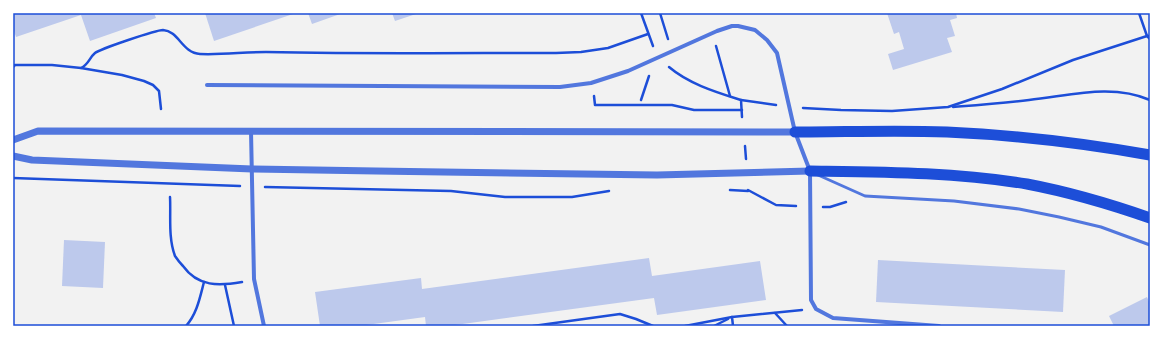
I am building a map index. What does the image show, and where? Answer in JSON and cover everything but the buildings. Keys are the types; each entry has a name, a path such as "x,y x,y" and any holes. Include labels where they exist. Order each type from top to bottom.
{"highway":[{"path":"795,132 946,132 1014,137 1105,147 1150,155"},
{"path":"810,171 910,172 973,177 1028,184 1074,195 1150,218"}],"street":[{"path":"207,85 560,87 591,83 628,71 717,31 732,26 755,30 767,40 777,53 795,132 810,171 811,300 816,309 833,318 939,326"},
{"path":"13,140 38,131 795,132"},
{"path":"251,131 254,279 264,326"},
{"path":"13,156 32,160 252,169 657,175 810,171"}],"lane":[{"path":"810,171 865,196 954,201 1019,209 1059,217 1101,228 1150,245"}],"path":[{"path":"660,13 672,51"},
{"path":"948,107 1002,89 1073,60 1149,37 1139,13"},
{"path":"80,68 86,65 96,53 153,32 163,30 173,33 184,47 198,54 260,52 360,54 581,52 608,48 648,34"},
{"path":"709,48 716,44 730,96"},
{"path":"667,66 674,63"},
{"path":"13,67 16,65 52,65 122,75 144,81 153,85 159,91 161,109"},
{"path":"641,100 649,74"},
{"path":"741,100 841,110 892,110 1029,100 1104,90 1122,92 1150,100"},
{"path":"594,100 595,105 672,105 694,110 742,110"},
{"path":"13,178 451,191 505,197 572,197 615,190"},
{"path":"726,189 748,191"},
{"path":"810,206 830,207 865,196"},
{"path":"170,197 172,242 176,256 186,271 204,282 225,285 254,279"},
{"path":"186,326 191,321 199,302 204,282"},
{"path":"225,285 234,326"},
{"path":"685,326 732,317 816,309"},
{"path":"775,313 787,326"},
{"path":"533,326 620,314 653,326"},
{"path":"714,326 732,317"},
{"path":"732,317 733,326"}]}
